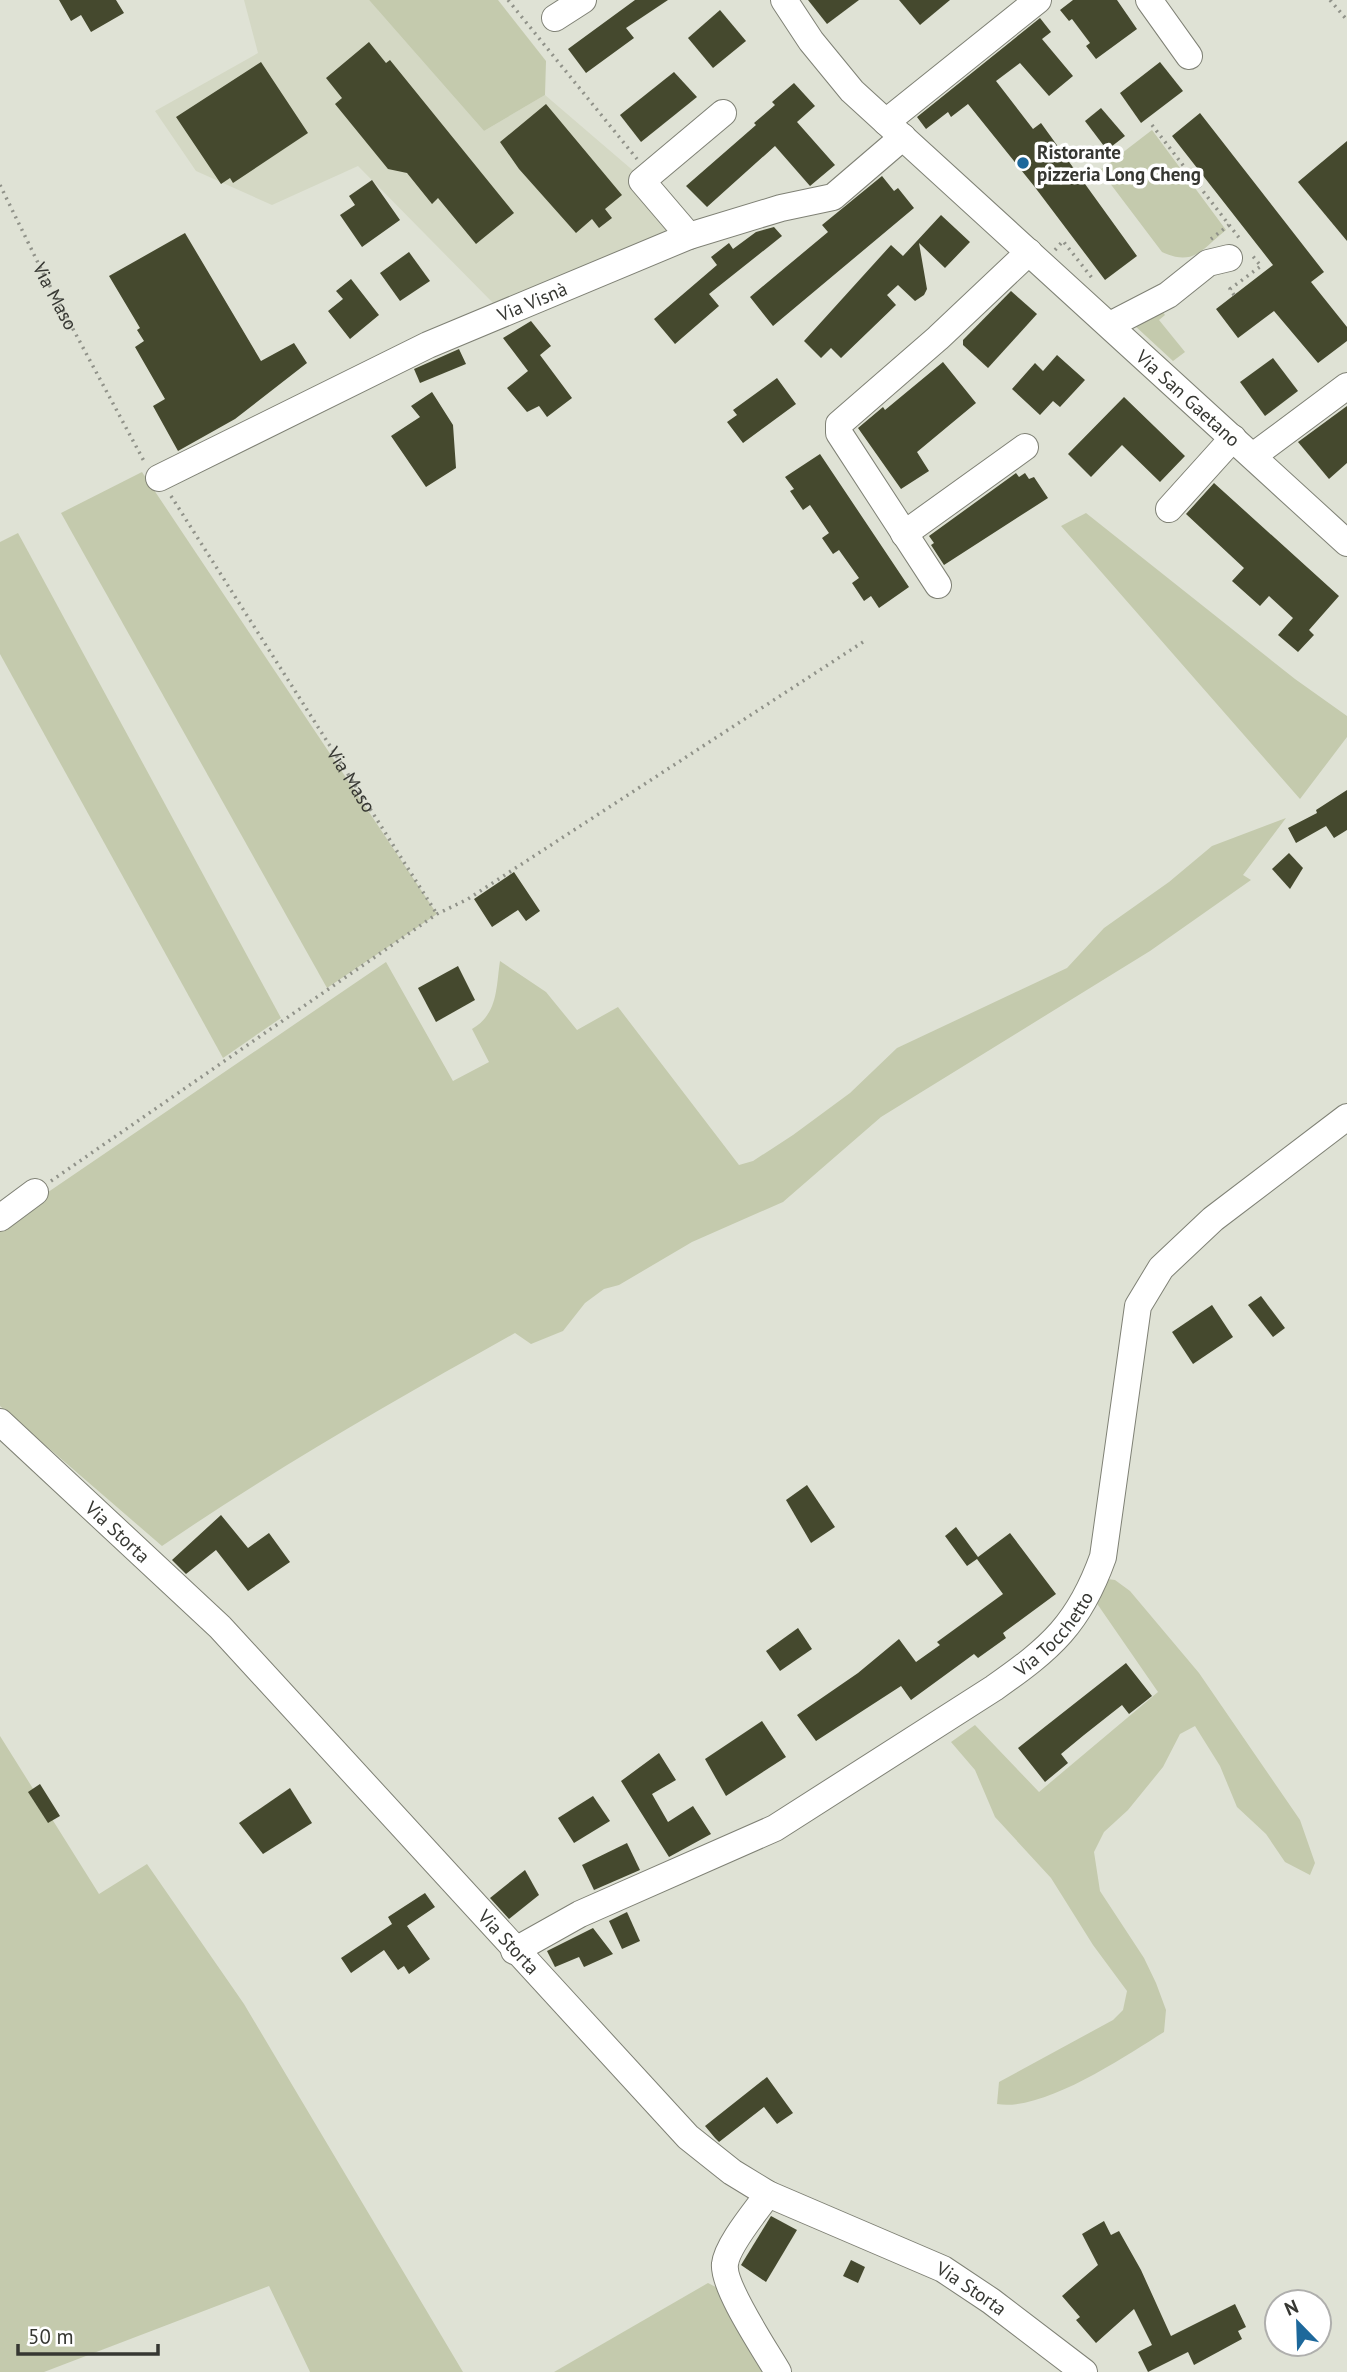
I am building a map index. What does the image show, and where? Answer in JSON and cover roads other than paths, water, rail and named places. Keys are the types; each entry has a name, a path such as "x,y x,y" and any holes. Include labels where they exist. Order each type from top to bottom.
{"street":[{"path":"555,19 583,0"},
{"name":"Via San Gaetano","path":"784,0 836,72 894,130 1347,543"},
{"name":"Via Visnà","path":"159,478 428,345 689,236 781,208 833,197 894,130 1038,0"},
{"path":"1149,0 1189,56"},
{"path":"689,236 642,181 723,113"},
{"path":"938,584 839,433 839,424 939,338 1028,252"},
{"path":"1110,325 1168,295 1208,263 1219,258 1229,258"},
{"path":"1253,456 1347,386"},
{"path":"1169,509 1233,438"},
{"path":"904,534 1025,447"},
{"name":"Via Tocchetto","path":"514,1951 580,1914 775,1828 994,1688 1027,1665 1060,1636 1089,1596 1103,1556 1139,1306 1161,1268 1213,1219 1347,1117"},
{"path":"0,1218 35,1192"},
{"name":"Via Storta","path":"0,1422 220,1628 514,1951 688,2137 732,2172 768,2194 943,2269 992,2301 1084,2372"},
{"path":"768,2194 729,2253 725,2273 735,2297 778,2372"}],"place":[{"name":"Ristorante pizzeria Long Cheng","path":"1023,163"}]}
